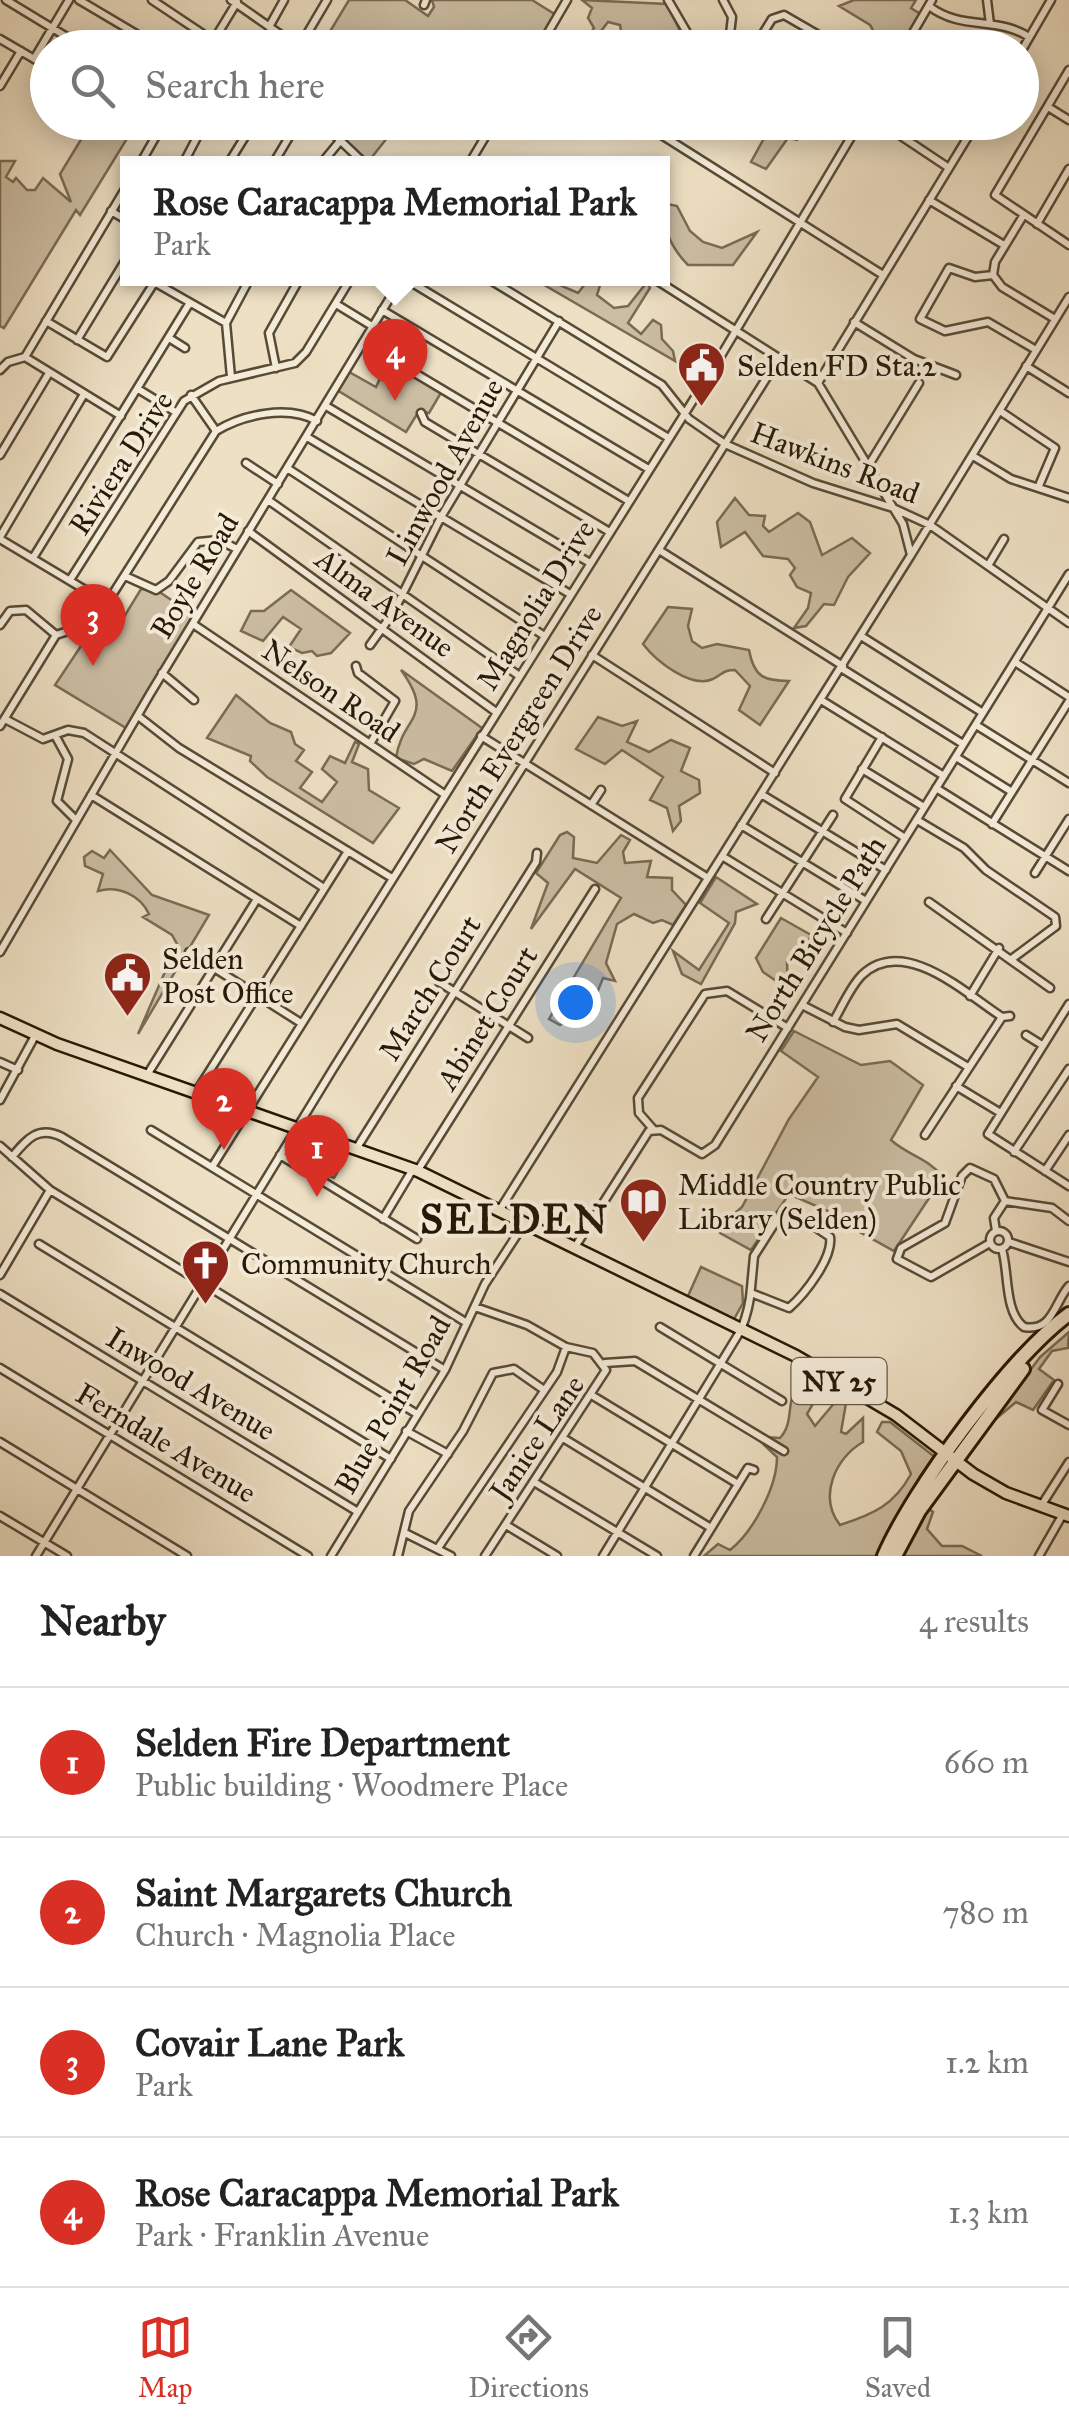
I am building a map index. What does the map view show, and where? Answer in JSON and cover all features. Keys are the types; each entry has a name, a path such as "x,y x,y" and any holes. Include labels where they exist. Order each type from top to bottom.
{"highway":[{"path":"895,1556 952,1458 1019,1360 1069,1314"},
{"path":"884,1556 910,1506 1027,1364 1069,1324"}],"main road":[{"name":"NY 25","path":"0,1018 415,1170 824,1372 896,1416 1006,1493 1066,1515"}],"street":[{"path":"6,0 56,30"},
{"path":"53,28 69,0"},
{"path":"79,0 130,30"},
{"path":"152,0 192,30"},
{"path":"269,27 284,0"},
{"path":"308,30 327,0"},
{"path":"550,30 567,0"},
{"path":"668,0 687,30"},
{"path":"723,0 732,17 730,30"},
{"path":"987,0 990,24"},
{"path":"1033,30 1051,0"},
{"path":"218,30 234,1 273,30"},
{"path":"914,30 930,3 955,21 1008,25 1017,30"},
{"path":"765,30 772,19 781,15 808,30"},
{"path":"0,39 30,57"},
{"path":"0,86 20,51"},
{"path":"1039,122 1069,70"},
{"path":"1048,107 1069,120"},
{"path":"670,140 884,275"},
{"name":"Magnolia Drive","path":"212,1167 736,330 849,140"},
{"path":"907,140 949,168"},
{"path":"818,383 966,140"},
{"path":"1028,140 995,194 1022,216 1069,244"},
{"path":"328,156 340,141 356,156"},
{"path":"1037,224 1065,183 1069,169"},
{"path":"24,358 120,197"},
{"path":"930,200 1004,246"},
{"path":"111,212 120,217"},
{"path":"993,274 1022,216"},
{"path":"993,274 975,277 949,268 920,319 946,332 988,322 1036,350"},
{"path":"77,340 120,272"},
{"path":"993,274 1002,286 1055,319"},
{"path":"46,321 102,355 111,354 147,286"},
{"path":"158,286 226,323"},
{"path":"231,377 226,323 246,286"},
{"path":"276,368 269,333 295,286"},
{"name":"Riviera Drive","path":"70,580 174,411 191,395 231,377 301,359 346,286"},
{"name":"Boyle Road","path":"0,952 236,549 398,286"},
{"path":"416,286 666,437"},
{"name":"Hawkins Road","path":"501,286 652,378 689,419 725,444 813,483 894,508 930,525 1069,623"},
{"path":"666,286 818,383 866,470 894,508 911,555"},
{"path":"499,1211 842,667 1069,297"},
{"path":"34,558 189,304"},
{"path":"336,304 372,326"},
{"path":"382,310 647,468"},
{"name":"Linwood Avenue","path":"370,645 403,594 441,517 558,320"},
{"path":"854,322 914,359 956,375"},
{"path":"169,338 185,348"},
{"path":"363,342 627,500"},
{"path":"0,370 8,362 24,358 121,416"},
{"name":"North Evergreen Drive","path":"36,1556 298,1126 779,358"},
{"path":"1026,366 1069,393"},
{"path":"0,455 49,373"},
{"path":"866,470 920,383"},
{"path":"138,389 174,411"},
{"path":"84,394 0,538 107,602"},
{"path":"191,395 216,431"},
{"path":"676,401 691,400"},
{"path":"326,406 590,563"},
{"path":"1000,411 1055,448 1038,488"},
{"path":"317,421 283,412 216,431 126,576 89,627 56,635 2,722 39,738 56,737 66,726 84,732 324,888"},
{"path":"421,413 425,422 608,532"},
{"path":"307,437 570,594"},
{"path":"973,456 1011,479 1069,498"},
{"path":"246,462 278,484"},
{"path":"287,468 543,635"},
{"path":"268,500 518,676"},
{"name":"Alma Avenue","path":"248,531 496,712"},
{"path":"126,576 156,590 169,582 198,542 219,540 236,549"},
{"path":"989,564 1004,540"},
{"path":"659,550 963,744"},
{"name":"North Bicycle Path","path":"653,1129 702,1154 710,1152 1069,574"},
{"path":"0,625 13,605 32,612 56,635"},
{"name":"Nelson Road","path":"192,624 444,794"},
{"path":"861,636 982,713"},
{"path":"592,656 775,773"},
{"path":"992,824 1069,699 1015,662"},
{"path":"356,666 358,672 395,701 370,744"},
{"path":"162,673 194,700"},
{"path":"821,700 944,776"},
{"path":"138,716 180,748 392,878"},
{"path":"976,725 1069,783"},
{"path":"481,736 708,878"},
{"path":"56,737 68,759 56,801 76,820"},
{"path":"882,737 846,795 850,805 906,838"},
{"path":"956,757 1012,792"},
{"path":"862,769 924,807"},
{"path":"936,788 1069,871"},
{"path":"591,805 601,790"},
{"path":"761,794 886,870"},
{"path":"90,796 301,926"},
{"path":"766,919 832,816"},
{"path":"917,820 964,848 986,870 1056,916 1056,926 1048,936 1013,958"},
{"path":"1036,872 1068,824"},
{"path":"741,825 866,901"},
{"path":"196,1091 348,851"},
{"name":"March Court","path":"358,1146 536,862 536,854"},
{"path":"722,856 846,932"},
{"name":"Abinet Court","path":"384,1218 596,889"},
{"path":"147,1074 257,898"},
{"path":"929,902 999,948 1023,971 1050,988"},
{"path":"970,996 999,948"},
{"path":"189,952 302,1023"},
{"path":"833,1022 859,978 892,960 918,965 1006,1016 925,1135"},
{"path":"439,982 528,1038"},
{"path":"575,1248 653,1129 639,1114 638,1098 705,994 726,991 788,1028"},
{"path":"802,1005 833,1022 859,1030 897,1024 968,1067"},
{"path":"1067,1011 988,1134 1069,1186"},
{"path":"0,1100 36,1034"},
{"path":"1026,1035 1042,1045"},
{"path":"0,1062 18,1070"},
{"path":"1014,1152 1069,1069"},
{"path":"956,1086 999,1112"},
{"path":"151,1130 467,1323"},
{"path":"12,1157 33,1134 54,1132 445,1370"},
{"path":"1046,1171 1069,1135"},
{"path":"0,1146 50,1190 417,1414"},
{"path":"280,1156 417,1239"},
{"path":"968,1169 994,1179 1005,1201 996,1214 996,1231 990,1243 931,1277 897,1259 900,1248 945,1224 968,1169"},
{"path":"0,1275 3,1261 50,1190"},
{"path":"1005,1201 1052,1208 1069,1222"},
{"path":"603,1556 742,1330 751,1293 752,1260 780,1214 800,1218 830,1237 830,1248 788,1308 751,1293"},
{"name":"Blue Point Road","path":"331,1556 445,1370 474,1307 524,1224"},
{"path":"996,1231 1006,1234 1009,1242"},
{"path":"1002,1250 1009,1242"},
{"path":"1009,1242 1069,1262"},
{"path":"990,1243 1002,1250 1010,1272 1012,1312 1024,1327 1044,1325 1069,1286"},
{"path":"39,1244 391,1458"},
{"name":"Inwood Avenue","path":"0,1294 358,1512"},
{"name":"Janice Lane","path":"474,1307 527,1326 566,1346 593,1353 605,1363 605,1377 485,1556"},
{"path":"660,1326 782,1401"},
{"path":"438,1548 561,1365 566,1346"},
{"path":"605,1363 636,1361 784,1451"},
{"name":"Ferndale Avenue","path":"0,1368 308,1556"},
{"path":"398,1556 410,1512 496,1370 514,1369 544,1390"},
{"path":"1058,1384 1042,1410 1069,1424"},
{"path":"592,1396 738,1484"},
{"path":"406,1431 448,1454"},
{"path":"563,1438 711,1528"},
{"path":"0,1442 187,1556"},
{"path":"1040,1507 1069,1462"},
{"path":"694,1556 748,1468 754,1470"},
{"path":"534,1482 657,1556"},
{"path":"1039,1556 1066,1515"},
{"path":"0,1516 66,1556"},
{"path":"506,1525 557,1556"},
{"path":"406,1533 451,1556"}],"shaded area":[{"path":"349,0 405,0 428,16 434,7 432,0 532,0 556,15 547,30 331,30"},
{"path":"582,0 667,4 680,30 621,30 620,25 608,22 602,30 593,30 588,18 592,8"},
{"path":"854,0 916,0 911,8 922,15 913,30 873,30 839,6"},
{"path":"81,140 126,140 80,215 76,210 4,328 0,326 0,161 15,161 6,177 13,182 16,178 27,190 35,190 43,178 71,202 60,174"},
{"path":"343,140 385,140 373,156 361,156"},
{"path":"763,140 787,140 766,169 751,162"},
{"path":"670,204 677,206 690,231 703,242 722,248 757,232 733,265 688,265 670,239"},
{"path":"546,286 562,286 578,293 584,286 600,286 597,295 614,308 628,306 644,286 649,286 628,323 641,334 653,320 661,325 662,339 673,351 675,361"},
{"path":"388,361 442,391 429,413 419,411 406,432 337,390 349,372 376,387"},
{"path":"735,498 749,515 765,516 763,526 769,532 798,513 810,522 822,555 852,538 870,553 848,577 834,605 824,604 806,626 794,628 808,608 811,593 797,587 790,575 795,568 788,559 763,556 745,532 721,547 717,522"},
{"path":"141,589 158,591 195,616 126,728 55,685 81,646 77,631 94,626 98,619 116,630"},
{"path":"291,590 350,633 331,653 317,656 312,651 302,653 289,647 301,629 283,617 263,641 241,631 251,611 264,611"},
{"path":"668,607 692,609 688,626 692,641 702,648 717,644 749,650 762,676 789,681 760,725 739,710 750,686 735,670 713,679 695,680 665,665 643,644"},
{"path":"401,670 482,728 452,771 424,759 414,764 396,758 416,708 416,698"},
{"path":"236,695 270,723 291,732 295,744 304,750 296,761 312,772 300,788 322,802 337,782 322,769 330,756 345,763 355,742 359,744 352,762 368,769 369,790 399,808 373,843 267,777 250,761 251,756 207,738"},
{"path":"598,717 622,726 637,721 627,742 649,752 671,740 690,748 681,771 699,780 700,793 679,806 681,821 673,831 667,808 650,800 663,777 622,750 605,764 576,749"},
{"path":"567,832 574,837 573,858 597,863 621,835 630,840 623,852 625,863 651,861 647,877 672,878 672,890 686,905 673,925 662,920 653,923 634,914 617,924 606,963 615,981 603,978 591,1008 560,1025 549,1019 621,898 575,869 531,929 548,883 536,873 560,835"},
{"path":"110,850 152,895 209,915 138,1034 177,944 172,935 143,917 149,914 134,897 113,889 98,891 103,874 85,866 84,857 92,851 104,858"},
{"path":"716,877 757,904 736,912 735,923 701,984 682,974 673,951 699,970 729,923 700,903"},
{"path":"781,918 811,935 805,950 787,962 788,989 763,972 756,958"},
{"path":"794,1031 861,1065 890,1061 923,1085 891,1140 943,1177 894,1251 849,1226 846,1219 789,1194 751,1250 720,1233 720,1226 742,1207 789,1119 818,1077 781,1051"},
{"path":"319,1142 349,1152 334,1178 303,1166"},
{"path":"701,1267 742,1286 743,1303 734,1319 688,1296"},
{"path":"1069,1332 1068,1348 1052,1351 1039,1369 1054,1380 1033,1410 1016,1402 991,1423 1040,1357"},
{"path":"805,1379 821,1390 807,1414 815,1426 836,1401 846,1403 841,1432 846,1434 863,1418 863,1442 844,1458 830,1491 830,1502 840,1525 882,1507 898,1494 911,1474 901,1451 877,1432 882,1422 890,1422 940,1461 879,1556 704,1556 718,1544 730,1550 755,1521 773,1482 777,1457 761,1442 765,1437 780,1438 785,1431 794,1392"},
{"path":"928,1508 933,1512 927,1529 942,1546 962,1546 982,1556 901,1556"}],"place":[{"name":"Rose Caracappa Memorial Park","path":"395,401"},
{"name":"Selden FD Sta.2","path":"702,408"},
{"name":"Covair Lane Park","path":"93,666"},
{"name":"Selden Post Office","path":"127,1018"},
{"name":"Saint Margarets Church","path":"224,1150"},
{"name":"Selden Fire Department","path":"317,1197"},
{"name":"Middle Country Public Library (Selden)","path":"643,1244"},
{"name":"Community Church","path":"206,1306"}],"district":[{"name":"SELDEN","path":"515,1219"}]}
